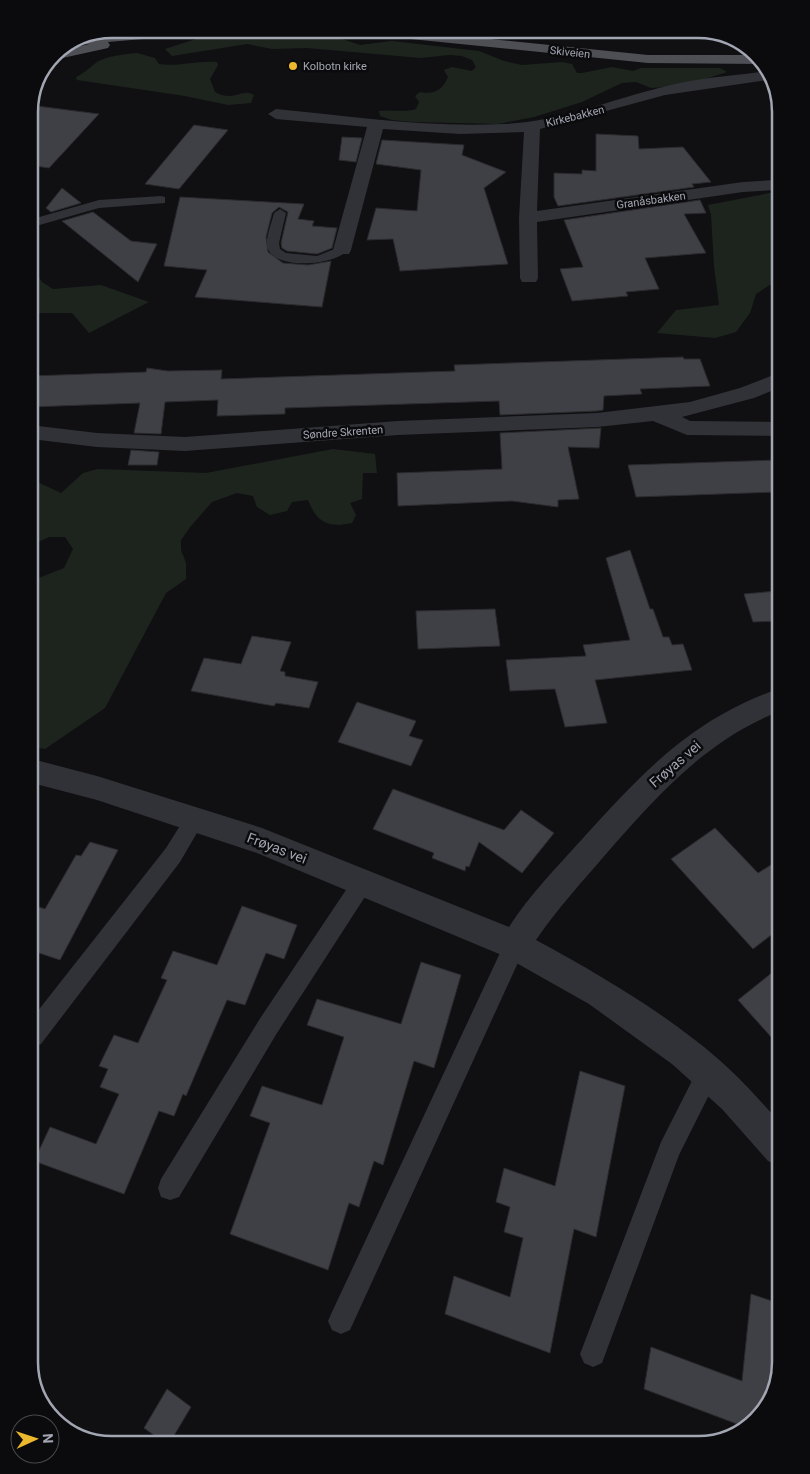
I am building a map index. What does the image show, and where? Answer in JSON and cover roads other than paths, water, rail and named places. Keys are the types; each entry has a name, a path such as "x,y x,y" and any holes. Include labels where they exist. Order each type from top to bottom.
{"main road":[{"path":"66,53 129,38"},
{"name":"Skiveien","path":"440,38 648,59 751,60"}],"street":[{"name":"Kirkebakken","path":"276,114 460,129 504,129 532,126 621,104 664,91 763,76"},
{"path":"342,250 376,123"},
{"path":"529,278 528,218 532,126"},
{"name":"Granåsbakken","path":"528,218 743,187 772,185"},
{"name":"Søndre Skrenten","path":"38,433 97,440 186,444 415,427 598,420 657,414 722,401 772,382"},
{"path":"657,414 687,428 704,430 772,429"},
{"name":"Frøyas vei","path":"516,945 530,920 548,897 658,778 711,734 739,716 772,702"},
{"name":"Frøyas vei","path":"38,773 106,790 262,841 516,945 600,993 676,1047 708,1073 772,1139"}],"lane":[{"path":"38,223 90,206 110,202 161,200"},
{"path":"280,213 272,243 274,250 282,257 318,260 342,250"},
{"path":"38,1030 173,855 196,819"},
{"path":"170,1188 269,1025 363,882"},
{"path":"341,1321 516,945"},
{"path":"593,1354 669,1150 708,1073"}],"place":[{"name":"Kolbotn kirke","path":"293,66"}]}
